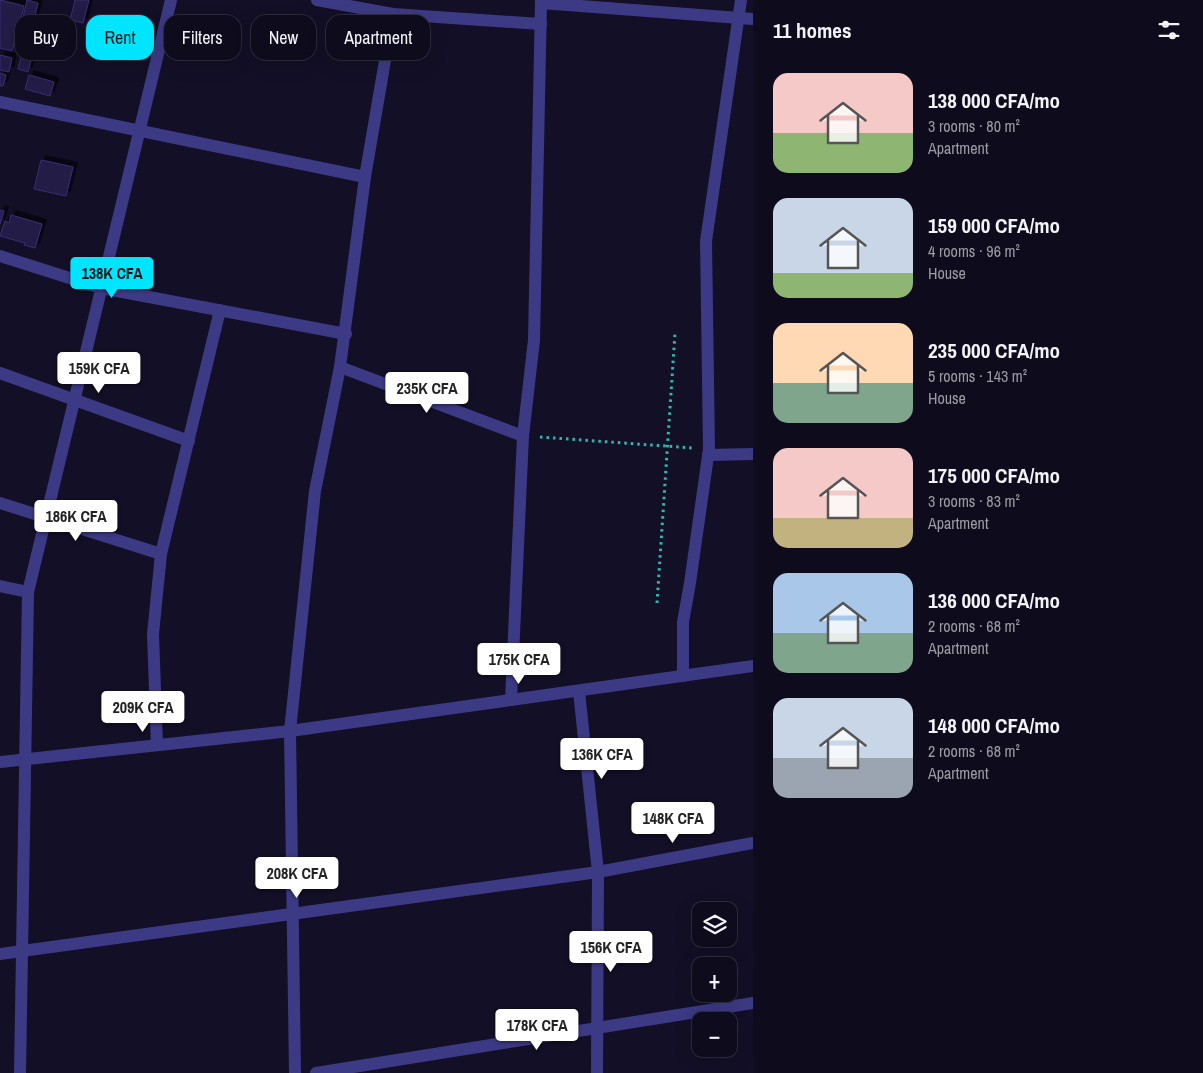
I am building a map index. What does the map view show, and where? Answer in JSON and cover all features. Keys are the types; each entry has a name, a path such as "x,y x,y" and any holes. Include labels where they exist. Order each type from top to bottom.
{"street":[{"path":"20,1073 28,592 171,0"},
{"path":"317,0 393,14 541,24"},
{"path":"683,676 683,622 708,452 706,241 741,0"},
{"path":"511,700 523,436 534,340 541,1 753,19"},
{"path":"295,1073 290,731 315,491 346,334 365,177 393,14"},
{"path":"0,102 365,177"},
{"path":"0,256 101,288 346,334"},
{"path":"157,745 153,634 161,554 220,310"},
{"path":"340,367 523,436"},
{"path":"0,372 189,441"},
{"path":"708,452 753,454"},
{"path":"0,503 161,554"},
{"path":"0,586 28,592"},
{"path":"0,762 290,731 753,666"},
{"path":"579,691 598,872 597,1073"},
{"path":"0,954 598,872 753,843"},
{"path":"316,1073 753,1003"}],"path":[{"path":"657,604 675,333"},
{"path":"523,436 667,446 708,452"}],"building":[{"path":"0,0 24,6 22,15 15,15 15,40 12,51 0,48"},
{"path":"27,0 38,3 35,15 24,15"},
{"path":"75,0 89,0 83,23 76,21 76,15 71,15"},
{"path":"0,55 12,58 9,72 0,70"},
{"path":"20,60 31,60 28,72 18,69"},
{"path":"0,73 6,75 3,86 0,86"},
{"path":"29,75 54,82 50,96 25,89"},
{"path":"41,160 73,167 66,196 34,189"},
{"path":"0,210 4,211 0,224"},
{"path":"11,215 42,224 35,248 0,236 5,221 9,223"}]}
